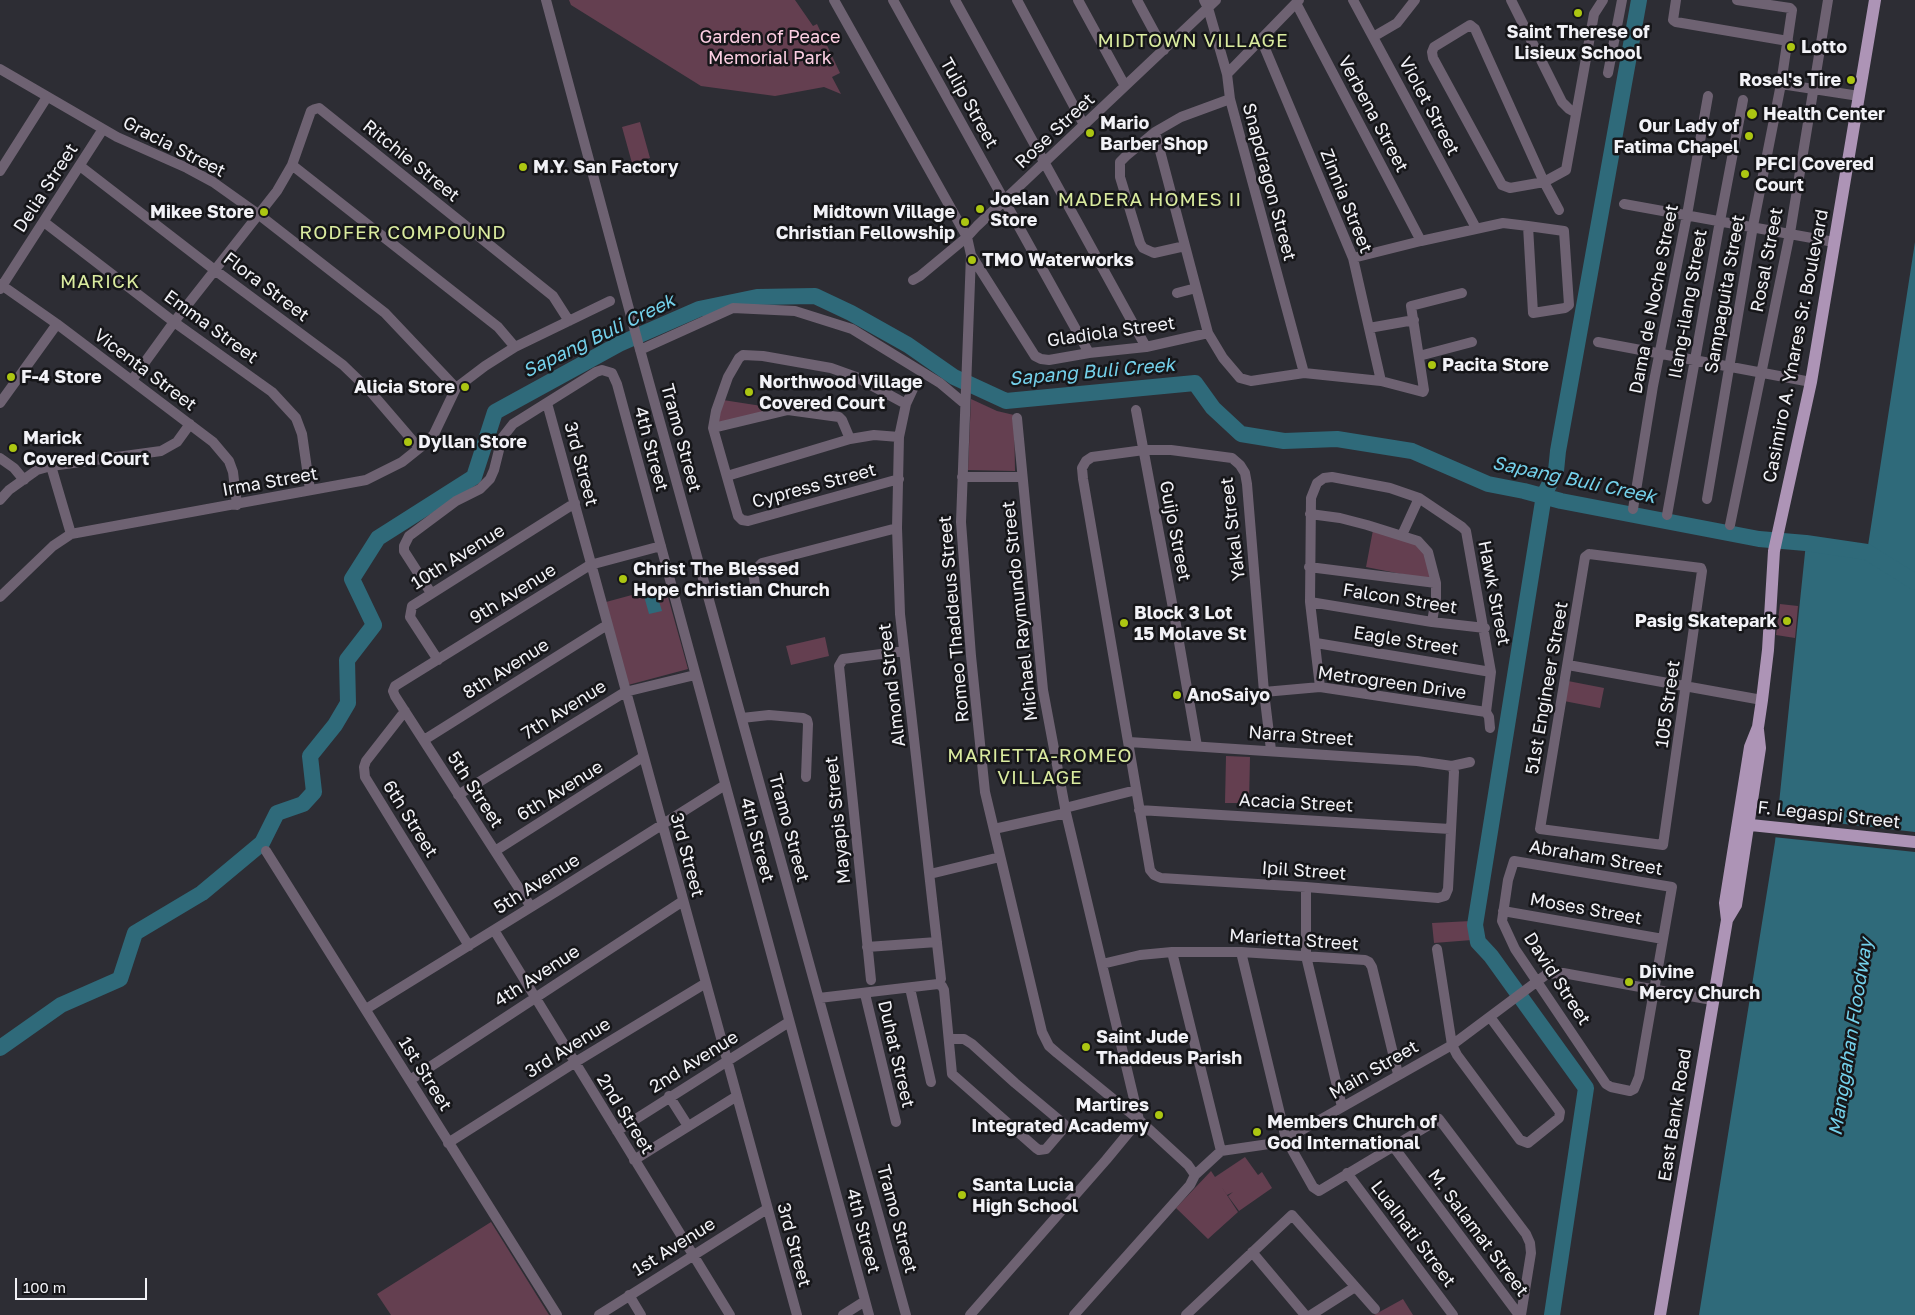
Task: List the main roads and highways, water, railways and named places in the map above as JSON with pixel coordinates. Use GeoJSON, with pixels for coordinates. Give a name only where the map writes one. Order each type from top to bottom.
{"type":"FeatureCollection","features":[{"type":"Feature","properties":{"kind":"main road","name":"Casimiro A. Ynares Sr. Boulevard"},"geometry":{"type":"LineString","coordinates":[[1774,550],[1811,382],[1875,0]]}},
{"type":"Feature","properties":{"kind":"main road","name":"East Bank Road"},"geometry":{"type":"LineString","coordinates":[[1660,1315],[1727,920],[1725,903],[1744,824],[1750,748],[1758,727],[1768,650],[1774,550]]}},
{"type":"Feature","properties":{"kind":"main road","name":"F. Legaspi Street"},"geometry":{"type":"LineString","coordinates":[[1744,824],[1915,842]]}},
{"type":"Feature","properties":{"kind":"water","name":"Manggahan Floodway"},"geometry":{"type":"Polygon","coordinates":[[[1915,242],[1915,1315],[1699,1315],[1775,842],[1806,543],[1867,552],[1915,242]]]}},
{"type":"Feature","properties":{"kind":"water"},"geometry":{"type":"Polygon","coordinates":[[[656,592],[662,611],[649,614],[644,596],[656,592]]]}},
{"type":"Feature","properties":{"kind":"waterway"},"geometry":{"type":"LineString","coordinates":[[1552,1315],[1586,1088],[1491,956],[1478,942],[1475,925],[1544,495],[1556,471],[1558,451],[1639,0]]}},
{"type":"Feature","properties":{"kind":"waterway","name":"Sapang Buli Creek"},"geometry":{"type":"LineString","coordinates":[[0,1048],[61,1005],[120,979],[135,933],[202,893],[262,843],[277,813],[303,804],[314,792],[310,756],[335,725],[348,703],[347,660],[374,625],[352,579],[378,538],[474,477],[495,412],[619,344],[699,309],[757,297],[815,296],[851,313],[908,345],[954,377],[1006,401],[1195,383],[1213,408],[1241,434],[1284,441],[1337,439],[1412,451],[1488,484],[1561,501],[1759,539],[1806,543],[1867,552],[1915,582]]}},
{"type":"Feature","properties":{"kind":"place","name":"Saint Therese of Lisieux School"},"geometry":{"type":"Point","coordinates":[1578,13]}},
{"type":"Feature","properties":{"kind":"place","name":"Lotto"},"geometry":{"type":"Point","coordinates":[1791,47]}},
{"type":"Feature","properties":{"kind":"place","name":"Rosel's Tire"},"geometry":{"type":"Point","coordinates":[1851,80]}},
{"type":"Feature","properties":{"kind":"place","name":"Health Center"},"geometry":{"type":"Point","coordinates":[1752,114]}},
{"type":"Feature","properties":{"kind":"place","name":"Mario Barber Shop"},"geometry":{"type":"Point","coordinates":[1090,133]}},
{"type":"Feature","properties":{"kind":"place","name":"Our Lady of Fatima Chapel"},"geometry":{"type":"Point","coordinates":[1749,136]}},
{"type":"Feature","properties":{"kind":"place","name":"M.Y. San Factory"},"geometry":{"type":"Point","coordinates":[523,167]}},
{"type":"Feature","properties":{"kind":"place","name":"PFCI Covered Court"},"geometry":{"type":"Point","coordinates":[1745,174]}},
{"type":"Feature","properties":{"kind":"place","name":"Joelan Store"},"geometry":{"type":"Point","coordinates":[980,209]}},
{"type":"Feature","properties":{"kind":"place","name":"Mikee Store"},"geometry":{"type":"Point","coordinates":[264,212]}},
{"type":"Feature","properties":{"kind":"place","name":"Midtown Village Christian Fellowship"},"geometry":{"type":"Point","coordinates":[965,222]}},
{"type":"Feature","properties":{"kind":"place","name":"TMO Waterworks"},"geometry":{"type":"Point","coordinates":[972,260]}},
{"type":"Feature","properties":{"kind":"place","name":"Pacita Store"},"geometry":{"type":"Point","coordinates":[1432,365]}},
{"type":"Feature","properties":{"kind":"place","name":"F-4 Store"},"geometry":{"type":"Point","coordinates":[11,377]}},
{"type":"Feature","properties":{"kind":"place","name":"Alicia Store"},"geometry":{"type":"Point","coordinates":[465,387]}},
{"type":"Feature","properties":{"kind":"place","name":"Northwood Village Covered Court"},"geometry":{"type":"Point","coordinates":[749,392]}},
{"type":"Feature","properties":{"kind":"place","name":"Dyllan Store"},"geometry":{"type":"Point","coordinates":[408,442]}},
{"type":"Feature","properties":{"kind":"place","name":"Marick Covered Court"},"geometry":{"type":"Point","coordinates":[13,448]}},
{"type":"Feature","properties":{"kind":"place","name":"Christ The Blessed Hope Christian Church"},"geometry":{"type":"Point","coordinates":[623,579]}},
{"type":"Feature","properties":{"kind":"place","name":"Pasig Skatepark"},"geometry":{"type":"Point","coordinates":[1787,621]}},
{"type":"Feature","properties":{"kind":"place","name":"Block 3 Lot 15 Molave St"},"geometry":{"type":"Point","coordinates":[1124,623]}},
{"type":"Feature","properties":{"kind":"place","name":"AnoSaiyo"},"geometry":{"type":"Point","coordinates":[1177,695]}},
{"type":"Feature","properties":{"kind":"place","name":"Divine Mercy Church"},"geometry":{"type":"Point","coordinates":[1629,982]}},
{"type":"Feature","properties":{"kind":"place","name":"Saint Jude Thaddeus Parish"},"geometry":{"type":"Point","coordinates":[1086,1047]}},
{"type":"Feature","properties":{"kind":"place","name":"Martires Integrated Academy"},"geometry":{"type":"Point","coordinates":[1159,1115]}},
{"type":"Feature","properties":{"kind":"place","name":"Members Church of God International"},"geometry":{"type":"Point","coordinates":[1257,1132]}},
{"type":"Feature","properties":{"kind":"place","name":"Santa Lucia High School"},"geometry":{"type":"Point","coordinates":[962,1195]}},
{"type":"Feature","properties":{"kind":"district","name":"MIDTOWN VILLAGE"},"geometry":{"type":"Point","coordinates":[1193,41]}},
{"type":"Feature","properties":{"kind":"district","name":"MADERA HOMES II"},"geometry":{"type":"Point","coordinates":[1150,200]}},
{"type":"Feature","properties":{"kind":"district","name":"RODFER COMPOUND"},"geometry":{"type":"Point","coordinates":[403,233]}},
{"type":"Feature","properties":{"kind":"district","name":"MARICK"},"geometry":{"type":"Point","coordinates":[100,282]}},
{"type":"Feature","properties":{"kind":"district","name":"MARIETTA-ROMEO VILLAGE"},"geometry":{"type":"Point","coordinates":[1040,767]}},
{"type":"Feature","properties":{"kind":"park label","name":"Garden of Peace Memorial Park"},"geometry":{"type":"Point","coordinates":[770,47]}}]}
